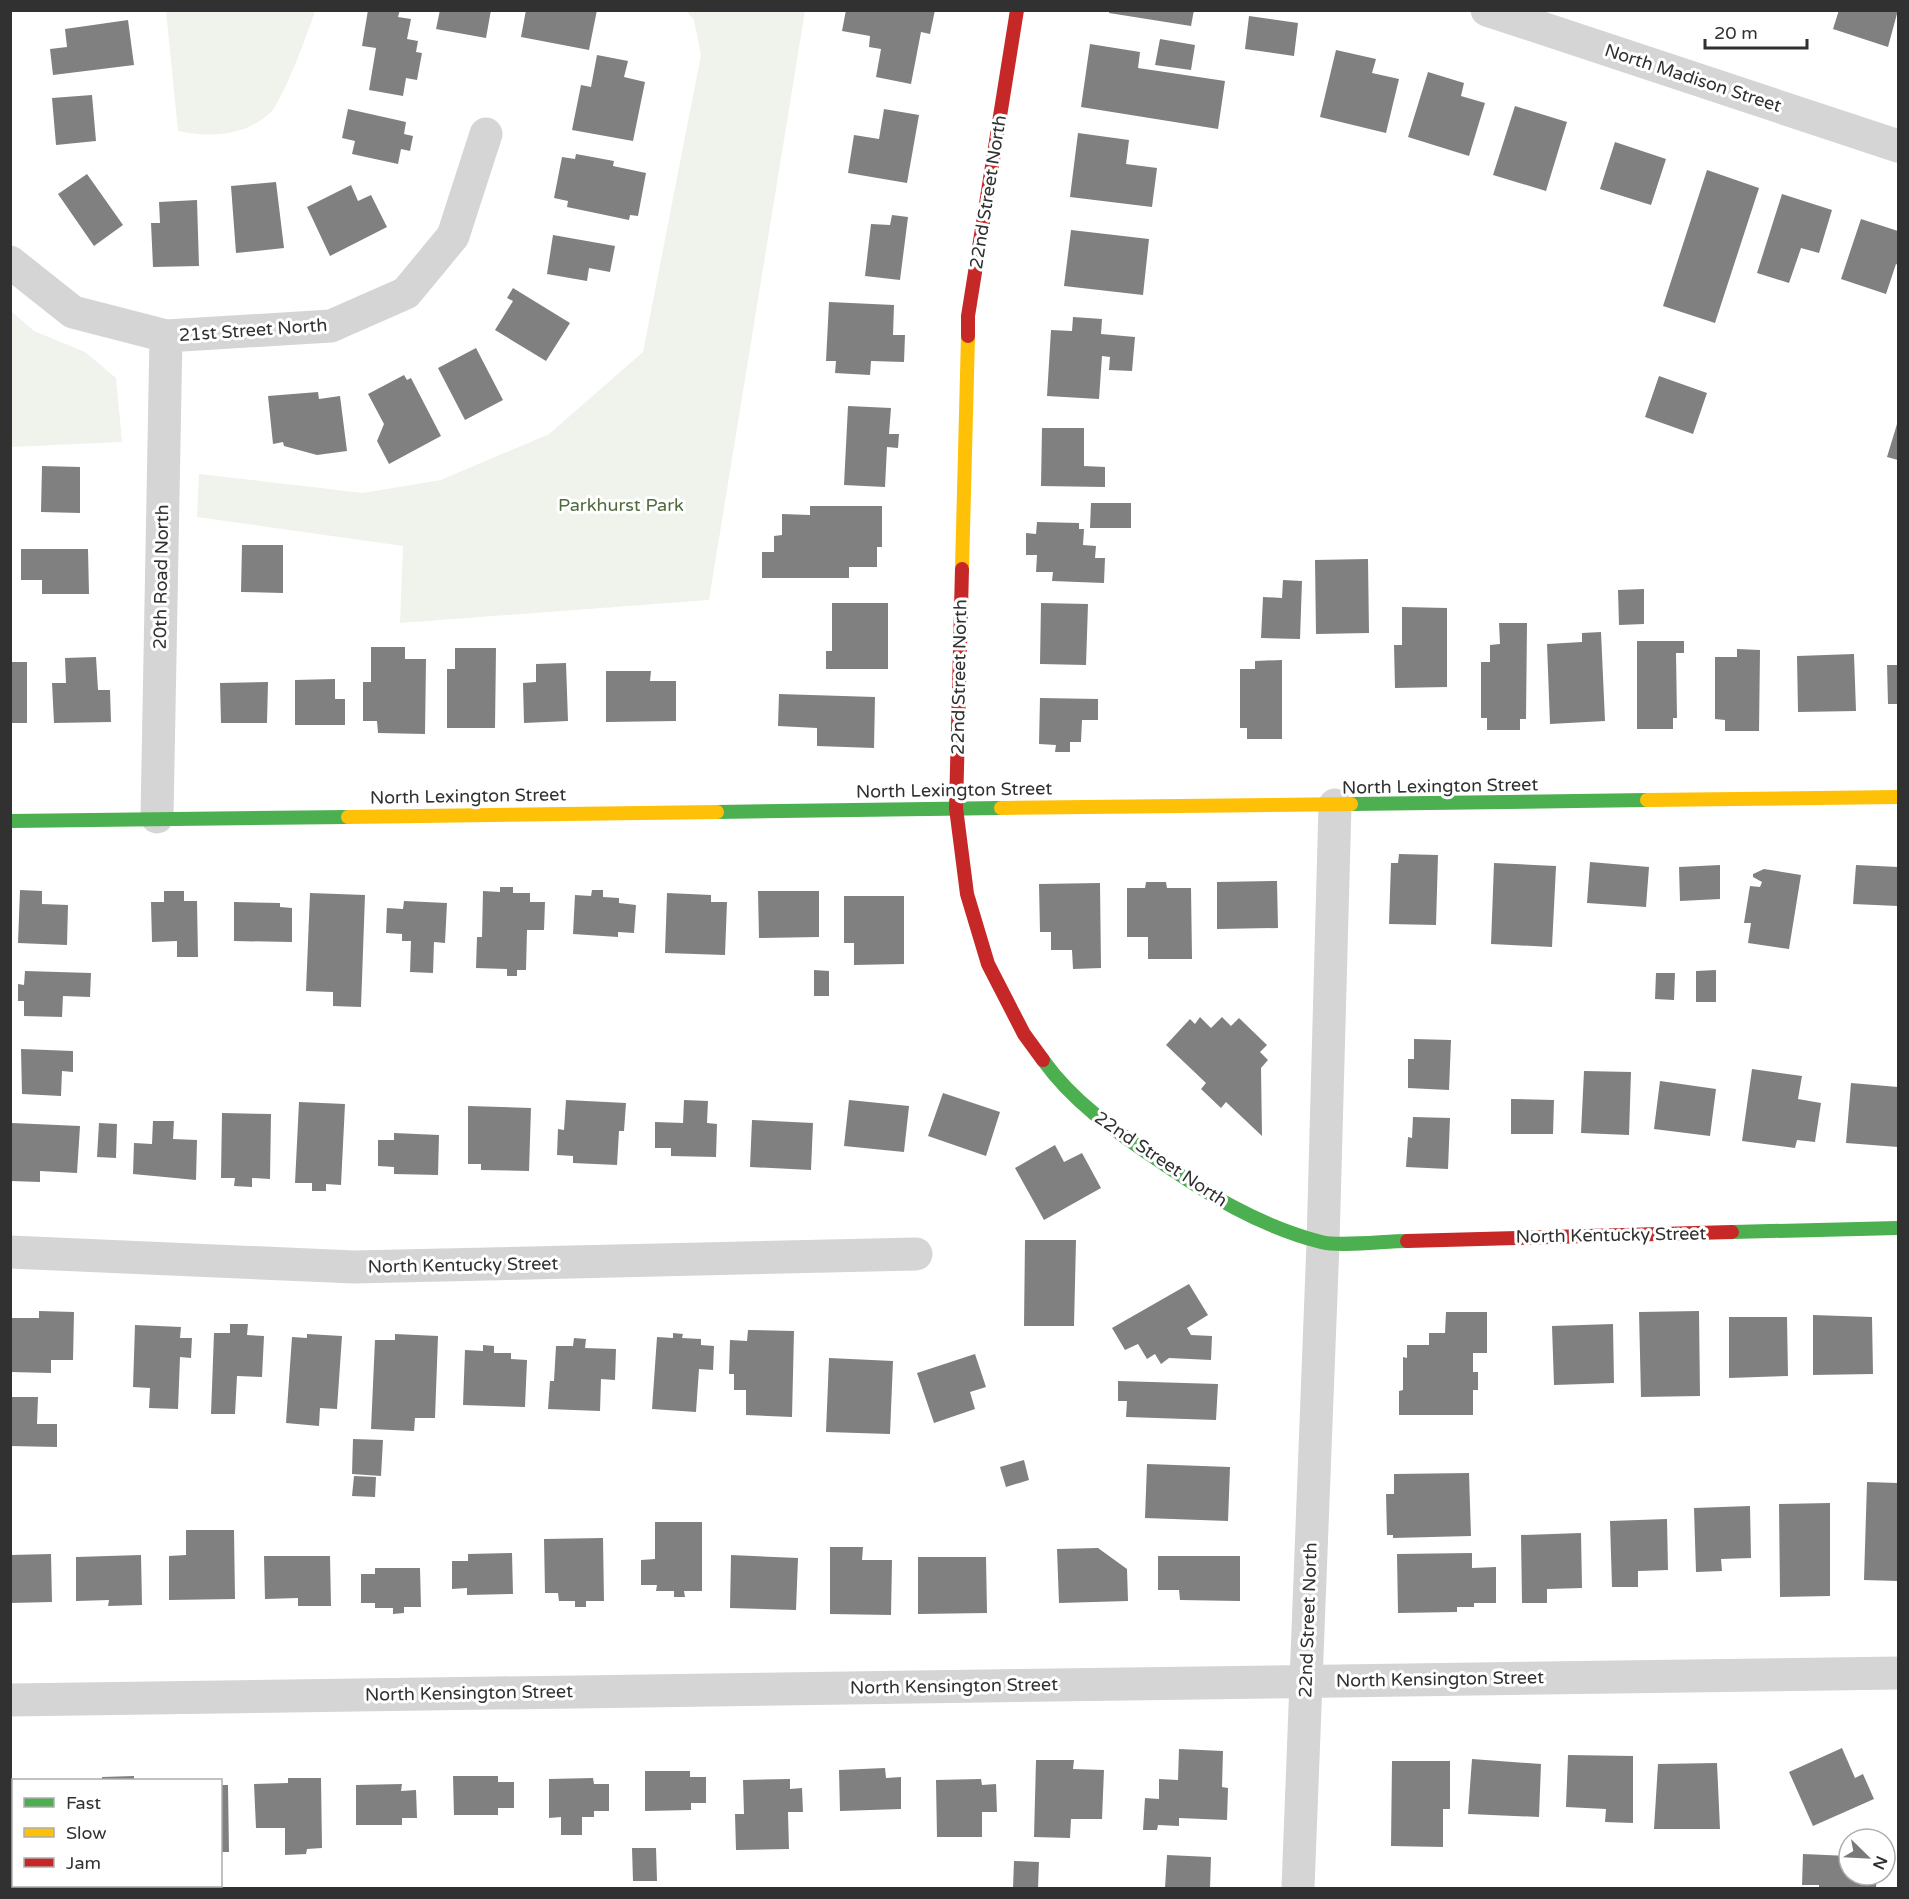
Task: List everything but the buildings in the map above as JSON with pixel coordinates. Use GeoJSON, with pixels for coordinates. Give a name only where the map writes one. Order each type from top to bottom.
{"type":"FeatureCollection","features":[{"type":"Feature","properties":{"kind":"street","name":"22nd Street North"},"geometry":{"type":"LineString","coordinates":[[1017,10],[968,316],[956,808],[967,894],[988,964],[1024,1034],[1059,1082],[1105,1124],[1215,1199],[1268,1224],[1323,1243]]}},
{"type":"Feature","properties":{"kind":"street","name":"North Madison Street"},"geometry":{"type":"LineString","coordinates":[[1487,10],[1899,146]]}},
{"type":"Feature","properties":{"kind":"street","name":"21st Street North"},"geometry":{"type":"LineString","coordinates":[[10,262],[73,312],[166,336],[331,326],[406,293],[453,236],[486,134]]}},
{"type":"Feature","properties":{"kind":"street","name":"20th Road North"},"geometry":{"type":"LineString","coordinates":[[157,817],[166,336]]}},
{"type":"Feature","properties":{"kind":"street","name":"North Lexington Street"},"geometry":{"type":"LineString","coordinates":[[10,821],[157,817],[1899,797]]}},
{"type":"Feature","properties":{"kind":"street","name":"22nd Street North"},"geometry":{"type":"LineString","coordinates":[[1298,1888],[1323,1243],[1335,805]]}},
{"type":"Feature","properties":{"kind":"street","name":"North Kentucky Street"},"geometry":{"type":"LineString","coordinates":[[1323,1243],[1899,1228]]}},
{"type":"Feature","properties":{"kind":"street","name":"North Kentucky Street"},"geometry":{"type":"LineString","coordinates":[[10,1252],[354,1267],[916,1254]]}},
{"type":"Feature","properties":{"kind":"street","name":"North Kensington Street"},"geometry":{"type":"LineString","coordinates":[[10,1700],[1899,1674]]}},
{"type":"Feature","properties":{"kind":"green space"},"geometry":{"type":"Polygon","coordinates":[[[166,10],[315,11],[282,95],[270,113],[260,121],[238,131],[202,134],[178,131],[166,10]]]}},
{"type":"Feature","properties":{"kind":"green space","name":"Parkhurst Park"},"geometry":{"type":"Polygon","coordinates":[[[686,11],[805,11],[709,600],[400,623],[403,546],[197,517],[199,474],[363,493],[441,480],[549,434],[643,352],[701,55],[694,20],[686,11]]]}},
{"type":"Feature","properties":{"kind":"green space"},"geometry":{"type":"Polygon","coordinates":[[[11,311],[34,331],[85,352],[116,378],[122,442],[11,447],[11,311]]]}},
{"type":"Feature","properties":{"kind":"traffic: fast"},"geometry":{"type":"LineString","coordinates":[[1351,804],[1647,800]]}},
{"type":"Feature","properties":{"kind":"traffic: fast"},"geometry":{"type":"LineString","coordinates":[[717,812],[1001,808]]}},
{"type":"Feature","properties":{"kind":"traffic: fast"},"geometry":{"type":"LineString","coordinates":[[10,821],[348,817]]}},
{"type":"Feature","properties":{"kind":"traffic: fast"},"geometry":{"type":"LineString","coordinates":[[1043,1060],[1067,1089],[1109,1126],[1194,1184],[1234,1208],[1276,1227],[1321,1242],[1351,1244],[1407,1241]]}},
{"type":"Feature","properties":{"kind":"traffic: fast"},"geometry":{"type":"LineString","coordinates":[[1732,1232],[1898,1228]]}},
{"type":"Feature","properties":{"kind":"traffic: slow"},"geometry":{"type":"LineString","coordinates":[[962,569],[968,336]]}},
{"type":"Feature","properties":{"kind":"traffic: slow"},"geometry":{"type":"LineString","coordinates":[[1647,800],[1898,797]]}},
{"type":"Feature","properties":{"kind":"traffic: slow"},"geometry":{"type":"LineString","coordinates":[[1001,808],[1351,804]]}},
{"type":"Feature","properties":{"kind":"traffic: slow"},"geometry":{"type":"LineString","coordinates":[[348,817],[717,812]]}},
{"type":"Feature","properties":{"kind":"traffic: jam"},"geometry":{"type":"LineString","coordinates":[[968,336],[968,316],[1017,10]]}},
{"type":"Feature","properties":{"kind":"traffic: jam"},"geometry":{"type":"LineString","coordinates":[[962,569],[956,808],[967,894],[988,964],[1024,1034],[1043,1060]]}},
{"type":"Feature","properties":{"kind":"traffic: jam"},"geometry":{"type":"LineString","coordinates":[[1407,1241],[1732,1232]]}}]}
